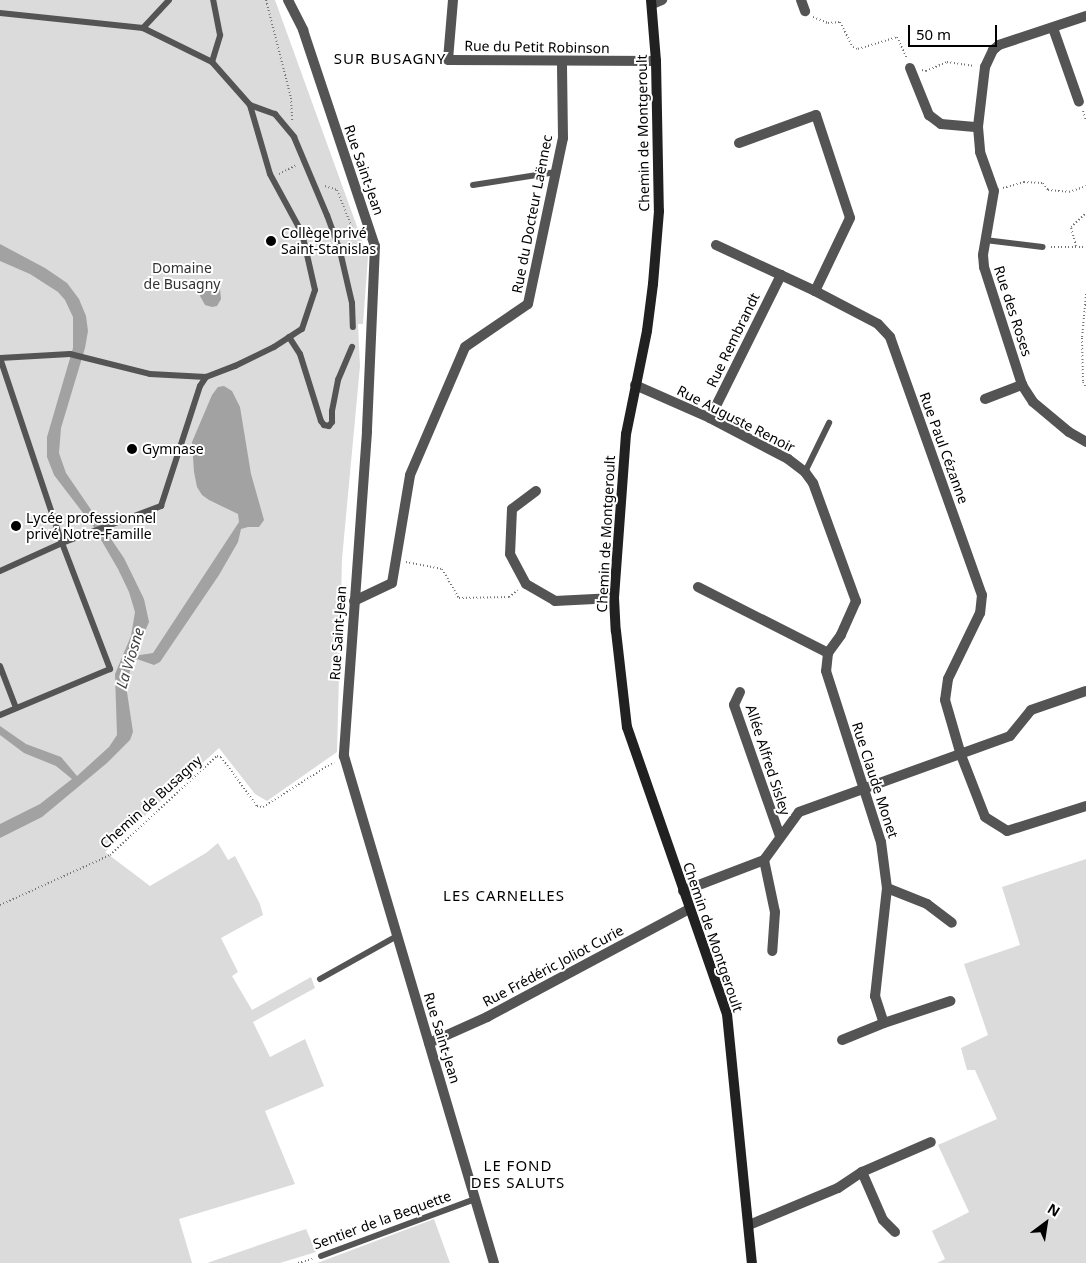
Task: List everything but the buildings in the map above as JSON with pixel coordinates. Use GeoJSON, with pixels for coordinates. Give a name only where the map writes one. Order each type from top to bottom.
{"type":"FeatureCollection","features":[{"type":"Feature","properties":{"kind":"street","name":"Rue Saint-Jean"},"geometry":{"type":"LineString","coordinates":[[288,0],[303,30],[376,246],[366,432],[344,756],[494,1263]]}},
{"type":"Feature","properties":{"kind":"street","name":"Rue du Petit Robinson"},"geometry":{"type":"LineString","coordinates":[[454,0],[448,60],[656,61]]}},
{"type":"Feature","properties":{"kind":"street"},"geometry":{"type":"LineString","coordinates":[[800,0],[805,11]]}},
{"type":"Feature","properties":{"kind":"street","name":"Chemin de Montgeroult"},"geometry":{"type":"LineString","coordinates":[[655,1],[659,211],[647,331],[626,434],[614,598],[618,655],[627,727],[727,1014],[752,1263]]}},
{"type":"Feature","properties":{"kind":"street"},"geometry":{"type":"LineString","coordinates":[[994,191],[980,152],[978,127],[988,56],[999,45],[1086,16]]}},
{"type":"Feature","properties":{"kind":"street"},"geometry":{"type":"LineString","coordinates":[[1053,28],[1079,102]]}},
{"type":"Feature","properties":{"kind":"street","name":"Rue du Docteur Laënnec"},"geometry":{"type":"LineString","coordinates":[[354,601],[392,583],[410,475],[465,347],[528,304],[563,138],[562,62]]}},
{"type":"Feature","properties":{"kind":"street"},"geometry":{"type":"LineString","coordinates":[[910,68],[930,115],[941,124],[978,127]]}},
{"type":"Feature","properties":{"kind":"street"},"geometry":{"type":"LineString","coordinates":[[739,143],[816,115],[850,218],[815,291]]}},
{"type":"Feature","properties":{"kind":"street","name":"Rue des Roses"},"geometry":{"type":"LineString","coordinates":[[994,191],[983,256],[987,280],[1022,385],[1033,402],[1068,432],[1086,442]]}},
{"type":"Feature","properties":{"kind":"street","name":"Rue Paul Cézanne"},"geometry":{"type":"LineString","coordinates":[[716,245],[815,291],[878,324],[890,337],[982,595],[980,613],[948,679],[945,700],[961,755],[985,818],[1007,831],[1086,806]]}},
{"type":"Feature","properties":{"kind":"street","name":"Rue Rembrandt"},"geometry":{"type":"LineString","coordinates":[[710,418],[781,275]]}},
{"type":"Feature","properties":{"kind":"street","name":"Rue Auguste Renoir"},"geometry":{"type":"LineString","coordinates":[[635,385],[710,418],[788,459],[805,472],[813,483],[856,602],[840,635],[828,653]]}},
{"type":"Feature","properties":{"kind":"street"},"geometry":{"type":"LineString","coordinates":[[985,399],[1022,385]]}},
{"type":"Feature","properties":{"kind":"street"},"geometry":{"type":"LineString","coordinates":[[536,491],[512,509],[510,554],[526,584],[555,600],[614,598]]}},
{"type":"Feature","properties":{"kind":"street"},"geometry":{"type":"LineString","coordinates":[[698,587],[828,653]]}},
{"type":"Feature","properties":{"kind":"street","name":"Rue Claude Monet"},"geometry":{"type":"LineString","coordinates":[[828,653],[826,671],[881,842],[887,888],[874,996],[884,1023]]}},
{"type":"Feature","properties":{"kind":"street"},"geometry":{"type":"LineString","coordinates":[[683,891],[764,860],[799,812],[1010,736],[1031,710],[1086,691]]}},
{"type":"Feature","properties":{"kind":"street","name":"Allée Alfred Sisley"},"geometry":{"type":"LineString","coordinates":[[740,692],[734,705],[780,836]]}},
{"type":"Feature","properties":{"kind":"street"},"geometry":{"type":"LineString","coordinates":[[764,860],[775,912],[772,951]]}},
{"type":"Feature","properties":{"kind":"street"},"geometry":{"type":"LineString","coordinates":[[887,888],[927,904],[952,922]]}},
{"type":"Feature","properties":{"kind":"street","name":"Rue Frédéric Joliot Curie"},"geometry":{"type":"LineString","coordinates":[[429,1043],[487,1017],[689,909]]}},
{"type":"Feature","properties":{"kind":"street"},"geometry":{"type":"LineString","coordinates":[[842,1040],[884,1023],[950,1001]]}},
{"type":"Feature","properties":{"kind":"street"},"geometry":{"type":"LineString","coordinates":[[749,1225],[838,1188],[862,1172],[931,1142]]}},
{"type":"Feature","properties":{"kind":"street"},"geometry":{"type":"LineString","coordinates":[[862,1172],[883,1220],[895,1232]]}},
{"type":"Feature","properties":{"kind":"lane"},"geometry":{"type":"LineString","coordinates":[[143,28],[169,0]]}},
{"type":"Feature","properties":{"kind":"lane"},"geometry":{"type":"LineString","coordinates":[[212,62],[220,35],[213,0]]}},
{"type":"Feature","properties":{"kind":"lane"},"geometry":{"type":"LineString","coordinates":[[0,13],[143,28],[212,62],[250,104],[272,177],[302,233],[315,290],[302,329],[236,366],[206,377],[150,374],[70,354],[0,358],[62,543],[110,669],[0,715]]}},
{"type":"Feature","properties":{"kind":"lane"},"geometry":{"type":"LineString","coordinates":[[250,104],[275,114],[294,137],[340,251],[352,303],[353,328]]}},
{"type":"Feature","properties":{"kind":"lane"},"geometry":{"type":"LineString","coordinates":[[473,185],[556,172]]}},
{"type":"Feature","properties":{"kind":"lane"},"geometry":{"type":"LineString","coordinates":[[985,240],[1043,247]]}},
{"type":"Feature","properties":{"kind":"lane"},"geometry":{"type":"LineString","coordinates":[[289,337],[300,354],[321,421],[329,426],[332,422],[333,402],[338,380],[352,346]]}},
{"type":"Feature","properties":{"kind":"lane"},"geometry":{"type":"LineString","coordinates":[[0,571],[62,543],[161,506],[200,386],[206,377]]}},
{"type":"Feature","properties":{"kind":"lane"},"geometry":{"type":"LineString","coordinates":[[805,472],[829,423]]}},
{"type":"Feature","properties":{"kind":"lane"},"geometry":{"type":"LineString","coordinates":[[0,666],[16,708]]}},
{"type":"Feature","properties":{"kind":"lane"},"geometry":{"type":"LineString","coordinates":[[320,979],[397,936]]}},
{"type":"Feature","properties":{"kind":"lane","name":"Sentier de la Bequette"},"geometry":{"type":"LineString","coordinates":[[321,1256],[475,1199]]}},
{"type":"Feature","properties":{"kind":"path"},"geometry":{"type":"LineString","coordinates":[[266,0],[291,98],[294,137]]}},
{"type":"Feature","properties":{"kind":"path"},"geometry":{"type":"LineString","coordinates":[[805,11],[812,17],[828,23],[840,22],[853,47],[858,49],[897,36],[910,68],[926,71],[947,62],[985,67]]}},
{"type":"Feature","properties":{"kind":"path"},"geometry":{"type":"LineString","coordinates":[[272,177],[304,162]]}},
{"type":"Feature","properties":{"kind":"path"},"geometry":{"type":"LineString","coordinates":[[994,191],[1024,182],[1043,183],[1048,190],[1069,192],[1086,186]]}},
{"type":"Feature","properties":{"kind":"path"},"geometry":{"type":"LineString","coordinates":[[313,183],[337,190],[362,249],[364,263]]}},
{"type":"Feature","properties":{"kind":"path"},"geometry":{"type":"LineString","coordinates":[[1076,246],[1071,227],[1086,213]]}},
{"type":"Feature","properties":{"kind":"path"},"geometry":{"type":"LineString","coordinates":[[1043,247],[1086,247]]}},
{"type":"Feature","properties":{"kind":"path"},"geometry":{"type":"LineString","coordinates":[[1086,294],[1082,338],[1083,382],[1086,388]]}},
{"type":"Feature","properties":{"kind":"path"},"geometry":{"type":"LineString","coordinates":[[396,560],[442,569],[459,598],[509,597],[526,584]]}},
{"type":"Feature","properties":{"kind":"path","name":"Chemin de Busagny"},"geometry":{"type":"LineString","coordinates":[[0,905],[110,855],[217,756],[221,757],[257,806],[263,807],[344,756]]}},
{"type":"Feature","properties":{"kind":"path","name":"Sentier de la Bequette"},"geometry":{"type":"LineString","coordinates":[[298,1263],[321,1256]]}},
{"type":"Feature","properties":{"kind":"green space","name":"Domaine de Busagny"},"geometry":{"type":"Polygon","coordinates":[[[0,0],[275,0],[368,257],[363,324],[358,324],[360,366],[342,559],[337,752],[267,801],[255,794],[219,748],[105,852],[150,886],[206,853],[218,843],[228,860],[235,856],[260,904],[263,915],[221,938],[238,972],[232,976],[252,1010],[311,977],[315,988],[253,1022],[270,1057],[305,1039],[324,1086],[265,1111],[295,1184],[179,1219],[192,1263],[0,1263],[0,0]]]}},
{"type":"Feature","properties":{"kind":"green space"},"geometry":{"type":"Polygon","coordinates":[[[1086,859],[1086,1263],[937,1263],[945,1259],[932,1231],[969,1212],[938,1145],[997,1119],[975,1070],[967,1070],[961,1048],[988,1035],[964,964],[1020,945],[1002,887],[1086,859]]]}},
{"type":"Feature","properties":{"kind":"green space"},"geometry":{"type":"Polygon","coordinates":[[[434,1219],[450,1263],[316,1263],[320,1262],[434,1219]]]}},
{"type":"Feature","properties":{"kind":"green space"},"geometry":{"type":"Polygon","coordinates":[[[306,1229],[316,1252],[280,1263],[207,1263],[306,1229]]]}},
{"type":"Feature","properties":{"kind":"water","name":"La Viosne"},"geometry":{"type":"Polygon","coordinates":[[[0,244],[45,268],[67,283],[79,299],[86,316],[88,331],[85,348],[61,428],[59,453],[66,473],[124,558],[144,599],[149,622],[134,656],[153,653],[239,522],[238,514],[202,495],[197,487],[194,472],[192,442],[212,395],[218,387],[224,386],[232,391],[240,407],[251,474],[264,520],[259,527],[241,529],[238,542],[219,575],[160,662],[154,665],[137,659],[131,663],[127,692],[133,732],[130,740],[107,763],[42,817],[0,838],[0,824],[40,804],[72,779],[56,766],[24,753],[0,735],[0,726],[26,744],[61,757],[77,776],[109,747],[117,735],[115,674],[131,636],[135,612],[129,592],[118,569],[93,526],[54,475],[47,457],[47,437],[73,348],[73,317],[65,300],[58,292],[30,274],[0,261],[0,244]]]}},
{"type":"Feature","properties":{"kind":"water"},"geometry":{"type":"Polygon","coordinates":[[[207,280],[215,281],[220,289],[221,299],[217,306],[205,305],[200,296],[200,286],[207,280]]]}},
{"type":"Feature","properties":{"kind":"place","name":"Collège privé Saint-Stanislas"},"geometry":{"type":"Point","coordinates":[271,241]}},
{"type":"Feature","properties":{"kind":"place","name":"Gymnase"},"geometry":{"type":"Point","coordinates":[132,449]}},
{"type":"Feature","properties":{"kind":"place","name":"Lycée professionnel privé Notre-Famille"},"geometry":{"type":"Point","coordinates":[16,526]}},
{"type":"Feature","properties":{"kind":"district","name":"SUR BUSAGNY"},"geometry":{"type":"Point","coordinates":[390,59]}},
{"type":"Feature","properties":{"kind":"district","name":"LES CARNELLES"},"geometry":{"type":"Point","coordinates":[504,896]}},
{"type":"Feature","properties":{"kind":"district","name":"LE FOND DES SALUTS"},"geometry":{"type":"Point","coordinates":[518,1174]}}]}
